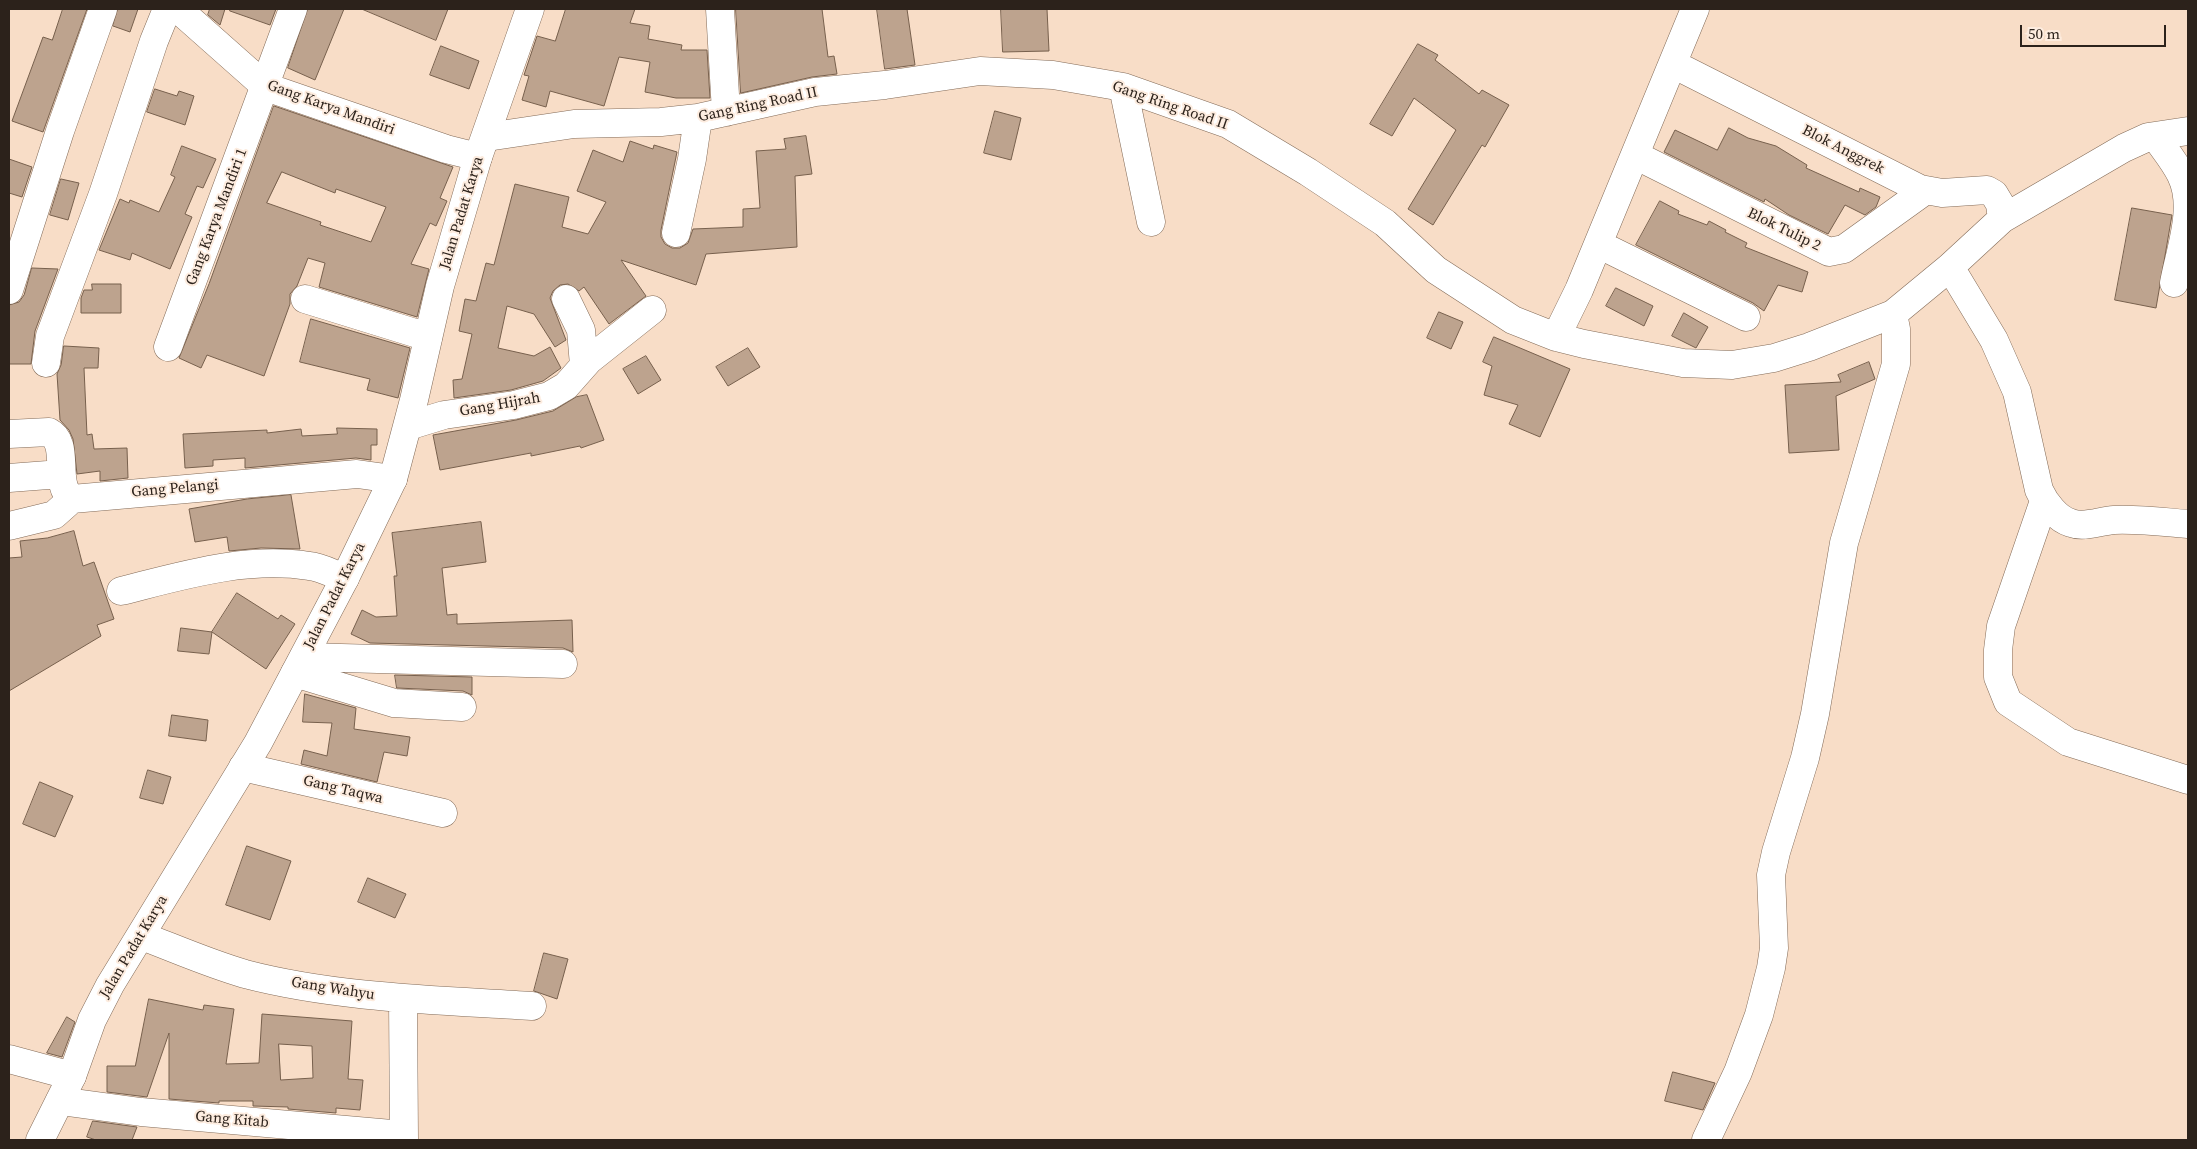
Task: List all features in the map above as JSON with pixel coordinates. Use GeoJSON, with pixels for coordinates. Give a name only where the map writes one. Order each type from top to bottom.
{"type":"FeatureCollection","features":[{"type":"Feature","properties":{"kind":"street"},"geometry":{"type":"LineString","coordinates":[[9,290],[60,131],[103,9]]}},
{"type":"Feature","properties":{"kind":"street"},"geometry":{"type":"LineString","coordinates":[[46,363],[50,336],[100,203],[154,41],[167,9]]}},
{"type":"Feature","properties":{"kind":"street","name":"Gang Karya Mandiri"},"geometry":{"type":"LineString","coordinates":[[178,9],[266,87],[446,149],[482,147]]}},
{"type":"Feature","properties":{"kind":"street","name":"Gang Karya Mandiri 1"},"geometry":{"type":"LineString","coordinates":[[168,347],[266,87],[293,9]]}},
{"type":"Feature","properties":{"kind":"street","name":"Jalan Padat Karya"},"geometry":{"type":"LineString","coordinates":[[40,1140],[72,1076],[92,1020],[110,985],[142,936],[243,767],[300,665],[393,479],[408,426],[440,286],[482,147],[530,9]]}},
{"type":"Feature","properties":{"kind":"street"},"geometry":{"type":"LineString","coordinates":[[720,9],[726,112]]}},
{"type":"Feature","properties":{"kind":"street"},"geometry":{"type":"LineString","coordinates":[[1556,337],[1598,244],[1695,9]]}},
{"type":"Feature","properties":{"kind":"street","name":"Blok Anggrek"},"geometry":{"type":"LineString","coordinates":[[1673,64],[1926,190],[1942,193],[1987,190],[1994,194],[2000,204],[2002,220]]}},
{"type":"Feature","properties":{"kind":"street","name":"Gang Ring Road II"},"geometry":{"type":"LineString","coordinates":[[482,147],[574,124],[651,122],[698,118],[815,92],[885,85],[980,71],[1053,75],[1124,87],[1228,124],[1308,172],[1385,223],[1436,270],[1513,320],[1556,337],[1632,354],[1683,363],[1732,365],[1774,358],[1809,347],[1893,314],[1950,267],[2002,220],[2124,148],[2155,136],[2188,131]]}},
{"type":"Feature","properties":{"kind":"street"},"geometry":{"type":"LineString","coordinates":[[1124,87],[1150,222]]}},
{"type":"Feature","properties":{"kind":"street"},"geometry":{"type":"LineString","coordinates":[[676,233],[692,159],[698,118]]}},
{"type":"Feature","properties":{"kind":"street"},"geometry":{"type":"LineString","coordinates":[[2155,136],[2181,175],[2187,189],[2188,213],[2174,283]]}},
{"type":"Feature","properties":{"kind":"street","name":"Blok Tulip 2"},"geometry":{"type":"LineString","coordinates":[[1635,155],[1830,252],[1844,249],[1926,190]]}},
{"type":"Feature","properties":{"kind":"street"},"geometry":{"type":"LineString","coordinates":[[1598,244],[1746,317]]}},
{"type":"Feature","properties":{"kind":"street"},"geometry":{"type":"LineString","coordinates":[[1950,267],[1994,340],[2017,392],[2039,490],[2044,501],[2061,518],[2075,524],[2113,520],[2188,524]]}},
{"type":"Feature","properties":{"kind":"street"},"geometry":{"type":"LineString","coordinates":[[305,299],[428,337]]}},
{"type":"Feature","properties":{"kind":"street"},"geometry":{"type":"LineString","coordinates":[[566,300],[582,330],[584,365]]}},
{"type":"Feature","properties":{"kind":"street","name":"Gang Hijrah"},"geometry":{"type":"LineString","coordinates":[[408,426],[444,415],[514,405],[549,396],[566,386],[584,365],[652,310]]}},
{"type":"Feature","properties":{"kind":"street"},"geometry":{"type":"LineString","coordinates":[[1706,1140],[1738,1072],[1756,1023],[1771,968],[1774,948],[1771,875],[1776,852],[1805,758],[1815,714],[1822,660],[1844,543],[1896,364],[1896,329],[1893,314]]}},
{"type":"Feature","properties":{"kind":"street"},"geometry":{"type":"LineString","coordinates":[[9,434],[49,432],[54,434],[62,461],[61,474],[64,489],[72,499],[54,515],[9,526]]}},
{"type":"Feature","properties":{"kind":"street"},"geometry":{"type":"LineString","coordinates":[[9,478],[61,474]]}},
{"type":"Feature","properties":{"kind":"street","name":"Gang Pelangi"},"geometry":{"type":"LineString","coordinates":[[72,499],[357,474],[393,479]]}},
{"type":"Feature","properties":{"kind":"street"},"geometry":{"type":"LineString","coordinates":[[2044,501],[2001,626],[1998,650],[1998,677],[2008,702],[2068,742],[2188,780]]}},
{"type":"Feature","properties":{"kind":"street"},"geometry":{"type":"LineString","coordinates":[[121,591],[204,570],[239,566],[289,564],[310,566],[345,578]]}},
{"type":"Feature","properties":{"kind":"street"},"geometry":{"type":"LineString","coordinates":[[300,665],[563,664]]}},
{"type":"Feature","properties":{"kind":"street"},"geometry":{"type":"LineString","coordinates":[[300,665],[394,703],[462,707]]}},
{"type":"Feature","properties":{"kind":"street","name":"Gang Taqwa"},"geometry":{"type":"LineString","coordinates":[[243,767],[443,813]]}},
{"type":"Feature","properties":{"kind":"street","name":"Gang Wahyu"},"geometry":{"type":"LineString","coordinates":[[142,936],[246,974],[346,991],[403,998],[532,1006]]}},
{"type":"Feature","properties":{"kind":"street"},"geometry":{"type":"LineString","coordinates":[[403,998],[404,1138]]}},
{"type":"Feature","properties":{"kind":"street"},"geometry":{"type":"LineString","coordinates":[[9,1058],[72,1076]]}},
{"type":"Feature","properties":{"kind":"street","name":"Gang Kitab"},"geometry":{"type":"LineString","coordinates":[[60,1101],[246,1131],[404,1138]]}},
{"type":"Feature","properties":{"kind":"building"},"geometry":{"type":"Polygon","coordinates":[[[63,9],[87,9],[43,132],[12,121],[43,37],[52,40],[63,9]]]}},
{"type":"Feature","properties":{"kind":"building"},"geometry":{"type":"Polygon","coordinates":[[[118,9],[138,9],[130,32],[113,26],[118,9]]]}},
{"type":"Feature","properties":{"kind":"building"},"geometry":{"type":"Polygon","coordinates":[[[210,9],[225,9],[220,25],[208,15],[210,9]]]}},
{"type":"Feature","properties":{"kind":"building"},"geometry":{"type":"Polygon","coordinates":[[[230,9],[276,9],[270,25],[230,11],[230,9]]]}},
{"type":"Feature","properties":{"kind":"building"},"geometry":{"type":"Polygon","coordinates":[[[308,9],[344,9],[315,80],[288,68],[308,9]]]}},
{"type":"Feature","properties":{"kind":"building"},"geometry":{"type":"Polygon","coordinates":[[[362,9],[448,9],[436,40],[362,9]]]}},
{"type":"Feature","properties":{"kind":"building"},"geometry":{"type":"Polygon","coordinates":[[[566,9],[635,9],[630,23],[650,26],[648,39],[682,45],[681,50],[707,50],[710,98],[676,98],[645,92],[650,62],[619,57],[604,106],[550,91],[546,107],[522,100],[529,76],[524,75],[537,36],[555,41],[566,9]]]}},
{"type":"Feature","properties":{"kind":"building"},"geometry":{"type":"Polygon","coordinates":[[[736,9],[822,9],[828,57],[834,56],[837,74],[812,77],[741,93],[736,9]]]}},
{"type":"Feature","properties":{"kind":"building"},"geometry":{"type":"Polygon","coordinates":[[[877,9],[907,9],[915,65],[885,69],[877,9]]]}},
{"type":"Feature","properties":{"kind":"building"},"geometry":{"type":"Polygon","coordinates":[[[1001,9],[1047,9],[1049,51],[1003,52],[1001,9]]]}},
{"type":"Feature","properties":{"kind":"building"},"geometry":{"type":"Polygon","coordinates":[[[1418,44],[1438,55],[1435,60],[1479,94],[1482,90],[1509,105],[1485,147],[1482,145],[1433,225],[1408,209],[1456,130],[1414,98],[1392,136],[1370,124],[1418,44]]]}},
{"type":"Feature","properties":{"kind":"building"},"geometry":{"type":"Polygon","coordinates":[[[441,46],[479,61],[469,89],[430,75],[441,46]]]}},
{"type":"Feature","properties":{"kind":"building"},"geometry":{"type":"Polygon","coordinates":[[[155,89],[177,96],[179,91],[194,96],[185,125],[147,112],[155,89]]]}},
{"type":"Feature","properties":{"kind":"building"},"geometry":{"type":"Polygon","coordinates":[[[274,106],[453,167],[440,198],[447,201],[436,226],[430,223],[411,264],[429,269],[417,317],[319,287],[325,263],[308,258],[297,286],[290,294],[290,304],[264,376],[207,355],[201,368],[179,358],[209,284],[274,106]],[[282,172],[267,203],[321,222],[320,225],[371,242],[386,207],[336,189],[335,193],[282,172]]]}},
{"type":"Feature","properties":{"kind":"building"},"geometry":{"type":"Polygon","coordinates":[[[995,111],[1021,118],[1011,160],[984,153],[995,111]]]}},
{"type":"Feature","properties":{"kind":"building"},"geometry":{"type":"Polygon","coordinates":[[[1729,128],[1748,138],[1776,146],[1807,165],[1806,168],[1859,192],[1860,188],[1880,197],[1876,207],[1865,215],[1845,205],[1828,234],[1789,215],[1765,199],[1764,202],[1664,152],[1675,130],[1717,150],[1729,128]]]}},
{"type":"Feature","properties":{"kind":"building"},"geometry":{"type":"Polygon","coordinates":[[[806,136],[812,174],[795,176],[797,247],[706,254],[696,285],[621,260],[646,296],[609,324],[584,287],[579,291],[568,284],[560,285],[553,291],[550,298],[566,340],[555,347],[534,314],[507,306],[498,348],[534,356],[550,347],[561,368],[543,381],[511,390],[454,398],[453,380],[462,379],[472,334],[459,331],[465,299],[476,301],[486,263],[494,265],[515,184],[569,197],[562,227],[588,234],[606,202],[577,191],[593,150],[623,162],[630,141],[653,149],[654,145],[677,152],[661,237],[665,244],[672,248],[680,248],[688,243],[693,229],[743,227],[743,209],[760,208],[756,151],[786,149],[784,139],[806,136]]]}},
{"type":"Feature","properties":{"kind":"building"},"geometry":{"type":"Polygon","coordinates":[[[182,146],[216,159],[203,188],[197,186],[185,214],[192,217],[170,269],[132,253],[130,260],[99,250],[120,199],[129,203],[130,200],[159,212],[175,177],[171,175],[182,146]]]}},
{"type":"Feature","properties":{"kind":"building"},"geometry":{"type":"Polygon","coordinates":[[[9,159],[32,167],[22,197],[9,193],[9,159]]]}},
{"type":"Feature","properties":{"kind":"building"},"geometry":{"type":"Polygon","coordinates":[[[61,179],[79,183],[68,220],[50,215],[61,179]]]}},
{"type":"Feature","properties":{"kind":"building"},"geometry":{"type":"Polygon","coordinates":[[[1660,201],[1679,211],[1678,214],[1707,225],[1709,221],[1726,230],[1725,232],[1747,243],[1745,247],[1808,272],[1802,292],[1778,285],[1764,311],[1753,303],[1636,245],[1660,201]]]}},
{"type":"Feature","properties":{"kind":"building"},"geometry":{"type":"Polygon","coordinates":[[[2132,208],[2172,215],[2156,308],[2115,300],[2132,208]]]}},
{"type":"Feature","properties":{"kind":"building"},"geometry":{"type":"Polygon","coordinates":[[[32,268],[58,269],[35,331],[31,364],[9,364],[9,305],[19,302],[24,295],[32,268]]]}},
{"type":"Feature","properties":{"kind":"building"},"geometry":{"type":"Polygon","coordinates":[[[92,284],[121,284],[121,313],[81,313],[81,298],[84,290],[92,290],[92,284]]]}},
{"type":"Feature","properties":{"kind":"building"},"geometry":{"type":"Polygon","coordinates":[[[1616,288],[1653,306],[1644,326],[1606,306],[1616,288]]]}},
{"type":"Feature","properties":{"kind":"building"},"geometry":{"type":"Polygon","coordinates":[[[1439,312],[1463,322],[1451,349],[1427,338],[1439,312]]]}},
{"type":"Feature","properties":{"kind":"building"},"geometry":{"type":"Polygon","coordinates":[[[1684,313],[1708,327],[1696,348],[1672,336],[1684,313]]]}},
{"type":"Feature","properties":{"kind":"building"},"geometry":{"type":"Polygon","coordinates":[[[311,319],[410,348],[398,398],[367,390],[370,379],[300,362],[311,319]]]}},
{"type":"Feature","properties":{"kind":"building"},"geometry":{"type":"Polygon","coordinates":[[[1494,337],[1570,369],[1540,437],[1509,424],[1518,405],[1484,395],[1492,366],[1483,362],[1494,337]]]}},
{"type":"Feature","properties":{"kind":"building"},"geometry":{"type":"Polygon","coordinates":[[[64,346],[99,348],[98,368],[84,368],[87,435],[92,434],[94,449],[127,448],[128,478],[100,481],[100,471],[77,474],[73,439],[69,430],[60,420],[57,374],[61,365],[64,346]]]}},
{"type":"Feature","properties":{"kind":"building"},"geometry":{"type":"Polygon","coordinates":[[[748,348],[760,367],[728,386],[716,367],[748,348]]]}},
{"type":"Feature","properties":{"kind":"building"},"geometry":{"type":"Polygon","coordinates":[[[646,356],[661,380],[638,394],[623,369],[646,356]]]}},
{"type":"Feature","properties":{"kind":"building"},"geometry":{"type":"Polygon","coordinates":[[[1869,362],[1875,379],[1836,396],[1839,450],[1789,453],[1785,385],[1841,382],[1838,375],[1869,362]]]}},
{"type":"Feature","properties":{"kind":"building"},"geometry":{"type":"Polygon","coordinates":[[[587,395],[604,440],[581,448],[580,446],[531,456],[531,453],[440,470],[433,435],[516,420],[553,411],[576,397],[587,395]]]}},
{"type":"Feature","properties":{"kind":"building"},"geometry":{"type":"Polygon","coordinates":[[[337,428],[377,429],[377,445],[371,445],[371,460],[356,458],[245,468],[245,458],[213,460],[213,466],[185,468],[183,434],[267,430],[267,433],[301,429],[302,436],[337,434],[337,428]]]}},
{"type":"Feature","properties":{"kind":"building"},"geometry":{"type":"Polygon","coordinates":[[[291,495],[300,549],[261,548],[229,551],[227,537],[195,542],[189,509],[247,499],[291,495]]]}},
{"type":"Feature","properties":{"kind":"building"},"geometry":{"type":"Polygon","coordinates":[[[481,522],[486,562],[442,568],[447,615],[457,614],[457,624],[572,620],[573,652],[563,648],[370,643],[351,634],[362,610],[376,617],[397,616],[394,576],[397,576],[392,533],[481,522]]]}},
{"type":"Feature","properties":{"kind":"building"},"geometry":{"type":"Polygon","coordinates":[[[74,531],[83,566],[94,562],[114,619],[97,625],[101,636],[9,691],[9,558],[22,557],[20,541],[47,538],[74,531]]]}},
{"type":"Feature","properties":{"kind":"building"},"geometry":{"type":"Polygon","coordinates":[[[237,593],[278,619],[281,615],[295,624],[266,669],[212,632],[237,593]]]}},
{"type":"Feature","properties":{"kind":"building"},"geometry":{"type":"Polygon","coordinates":[[[181,628],[212,632],[209,654],[178,651],[181,628]]]}},
{"type":"Feature","properties":{"kind":"building"},"geometry":{"type":"Polygon","coordinates":[[[395,675],[472,677],[472,695],[463,691],[397,688],[395,675]]]}},
{"type":"Feature","properties":{"kind":"building"},"geometry":{"type":"Polygon","coordinates":[[[305,694],[356,708],[354,729],[410,737],[407,756],[384,752],[377,782],[301,764],[304,750],[327,756],[332,723],[303,722],[305,694]]]}},
{"type":"Feature","properties":{"kind":"building"},"geometry":{"type":"Polygon","coordinates":[[[172,715],[208,720],[206,741],[169,736],[172,715]]]}},
{"type":"Feature","properties":{"kind":"building"},"geometry":{"type":"Polygon","coordinates":[[[148,770],[171,777],[163,804],[140,798],[148,770]]]}},
{"type":"Feature","properties":{"kind":"building"},"geometry":{"type":"Polygon","coordinates":[[[40,782],[73,796],[55,837],[23,824],[40,782]]]}},
{"type":"Feature","properties":{"kind":"building"},"geometry":{"type":"Polygon","coordinates":[[[247,846],[291,861],[270,920],[226,905],[247,846]]]}},
{"type":"Feature","properties":{"kind":"building"},"geometry":{"type":"Polygon","coordinates":[[[368,878],[406,894],[395,918],[358,902],[368,878]]]}},
{"type":"Feature","properties":{"kind":"building"},"geometry":{"type":"Polygon","coordinates":[[[544,953],[568,959],[557,999],[534,991],[544,953]]]}},
{"type":"Feature","properties":{"kind":"building"},"geometry":{"type":"Polygon","coordinates":[[[149,999],[203,1010],[204,1005],[234,1009],[226,1064],[259,1063],[262,1014],[352,1021],[348,1079],[363,1080],[360,1110],[336,1108],[336,1113],[288,1109],[288,1107],[253,1106],[253,1101],[219,1101],[219,1103],[169,1099],[169,1033],[147,1097],[107,1092],[107,1066],[135,1066],[149,999]],[[279,1044],[281,1080],[313,1078],[312,1046],[279,1044]]]}},
{"type":"Feature","properties":{"kind":"building"},"geometry":{"type":"Polygon","coordinates":[[[67,1017],[75,1022],[62,1057],[47,1053],[67,1017]]]}},
{"type":"Feature","properties":{"kind":"building"},"geometry":{"type":"Polygon","coordinates":[[[1673,1072],[1715,1083],[1703,1110],[1665,1101],[1673,1072]]]}},
{"type":"Feature","properties":{"kind":"building"},"geometry":{"type":"Polygon","coordinates":[[[93,1121],[137,1127],[132,1140],[96,1140],[87,1137],[93,1121]]]}}]}
